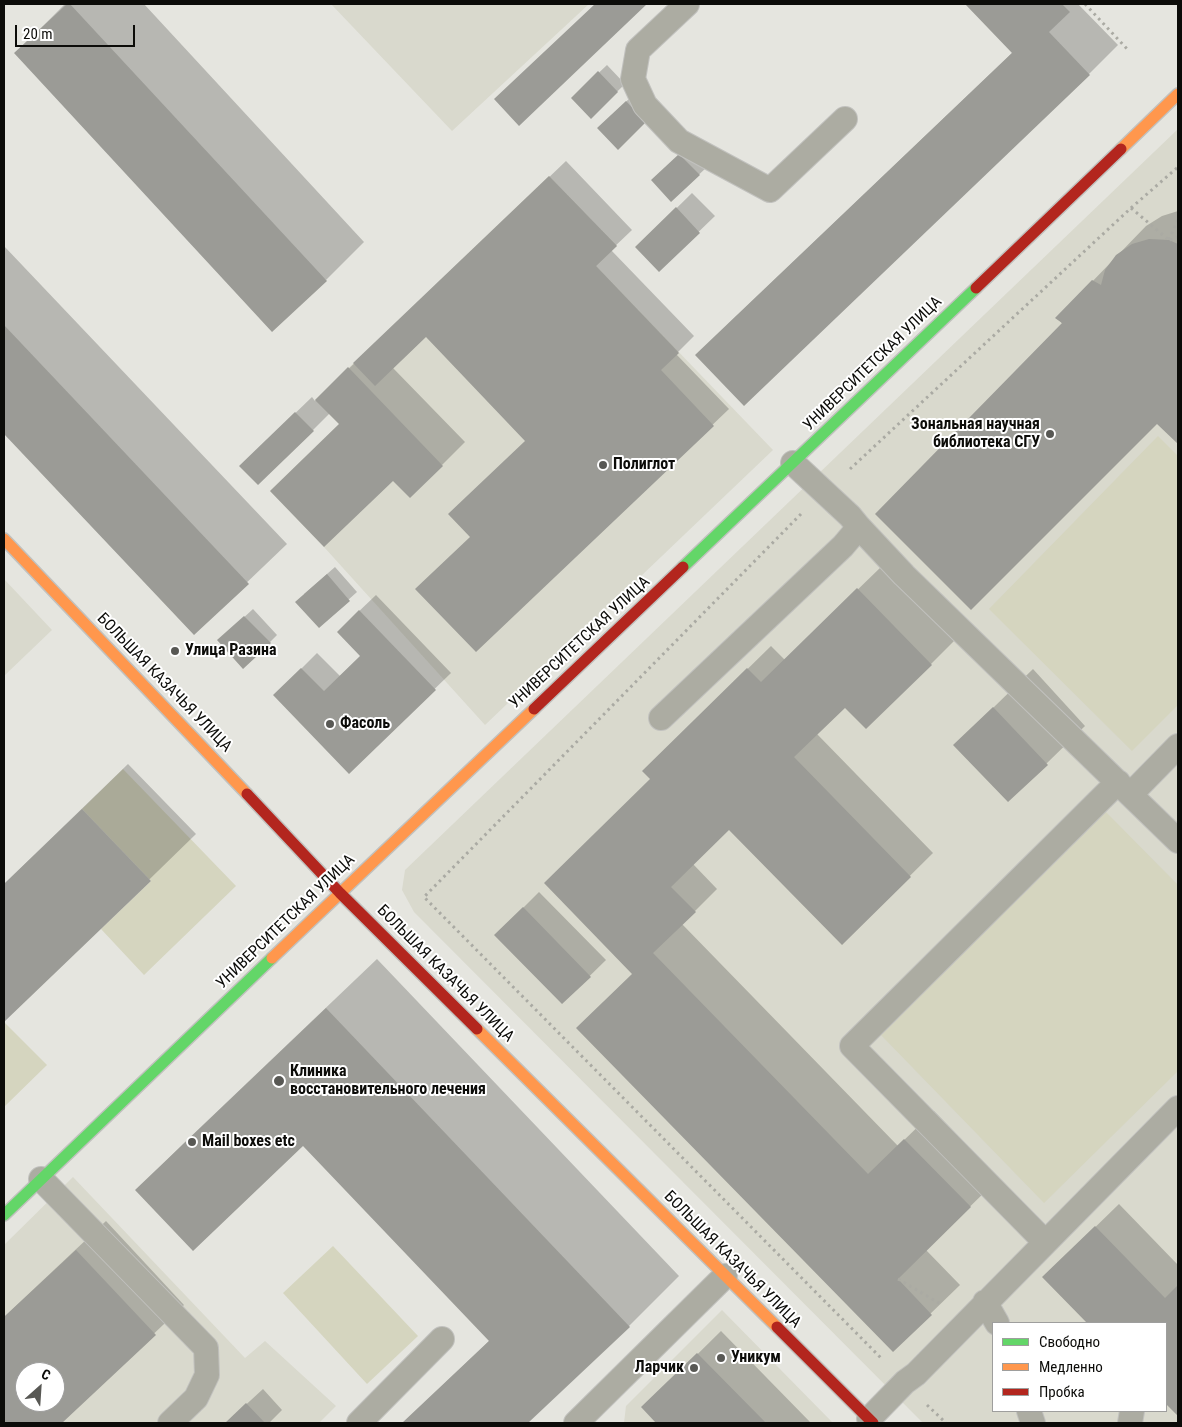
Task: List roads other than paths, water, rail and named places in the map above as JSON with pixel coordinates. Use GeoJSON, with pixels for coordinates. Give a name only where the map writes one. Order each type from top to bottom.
{"type":"FeatureCollection","features":[{"type":"Feature","properties":{"kind":"main road","name":"УНИВЕРСИТЕТСКАЯ УЛИЦА"},"geometry":{"type":"LineString","coordinates":[[4,1215],[1178,94]]}},
{"type":"Feature","properties":{"kind":"main road","name":"БОЛЬШАЯ КАЗАЧЬЯ УЛИЦА"},"geometry":{"type":"LineString","coordinates":[[4,539],[340,893],[871,1421]]}},
{"type":"Feature","properties":{"kind":"lane"},"geometry":{"type":"LineString","coordinates":[[687,4],[638,50],[633,79],[645,105],[679,141],[770,190],[845,119]]}},
{"type":"Feature","properties":{"kind":"lane"},"geometry":{"type":"LineString","coordinates":[[793,463],[850,516],[904,575],[1125,788],[1178,842]]}},
{"type":"Feature","properties":{"kind":"lane"},"geometry":{"type":"LineString","coordinates":[[661,718],[843,546],[859,527]]}},
{"type":"Feature","properties":{"kind":"lane"},"geometry":{"type":"LineString","coordinates":[[1045,1242],[852,1046],[1125,788],[1178,746]]}},
{"type":"Feature","properties":{"kind":"lane"},"geometry":{"type":"LineString","coordinates":[[871,1421],[905,1382],[916,1374],[1178,1108]]}},
{"type":"Feature","properties":{"kind":"lane"},"geometry":{"type":"LineString","coordinates":[[41,1180],[206,1348],[208,1375],[196,1398],[170,1423]]}},
{"type":"Feature","properties":{"kind":"lane"},"geometry":{"type":"LineString","coordinates":[[576,1423],[725,1276]]}},
{"type":"Feature","properties":{"kind":"lane"},"geometry":{"type":"LineString","coordinates":[[985,1302],[996,1322]]}},
{"type":"Feature","properties":{"kind":"lane"},"geometry":{"type":"LineString","coordinates":[[359,1423],[442,1338]]}},
{"type":"Feature","properties":{"kind":"place","name":"Зональная научная библиотека СГУ"},"geometry":{"type":"Point","coordinates":[1050,434]}},
{"type":"Feature","properties":{"kind":"place","name":"Полиглот"},"geometry":{"type":"Point","coordinates":[603,465]}},
{"type":"Feature","properties":{"kind":"place","name":"Улица Разина"},"geometry":{"type":"Point","coordinates":[175,651]}},
{"type":"Feature","properties":{"kind":"place","name":"Фасоль"},"geometry":{"type":"Point","coordinates":[330,724]}},
{"type":"Feature","properties":{"kind":"place","name":"Клиника восстановительного лечения"},"geometry":{"type":"Point","coordinates":[279,1081]}},
{"type":"Feature","properties":{"kind":"place","name":"Mail boxes etc"},"geometry":{"type":"Point","coordinates":[192,1142]}},
{"type":"Feature","properties":{"kind":"place","name":"Уникум"},"geometry":{"type":"Point","coordinates":[721,1358]}},
{"type":"Feature","properties":{"kind":"place","name":"Ларчик"},"geometry":{"type":"Point","coordinates":[694,1368]}}]}
